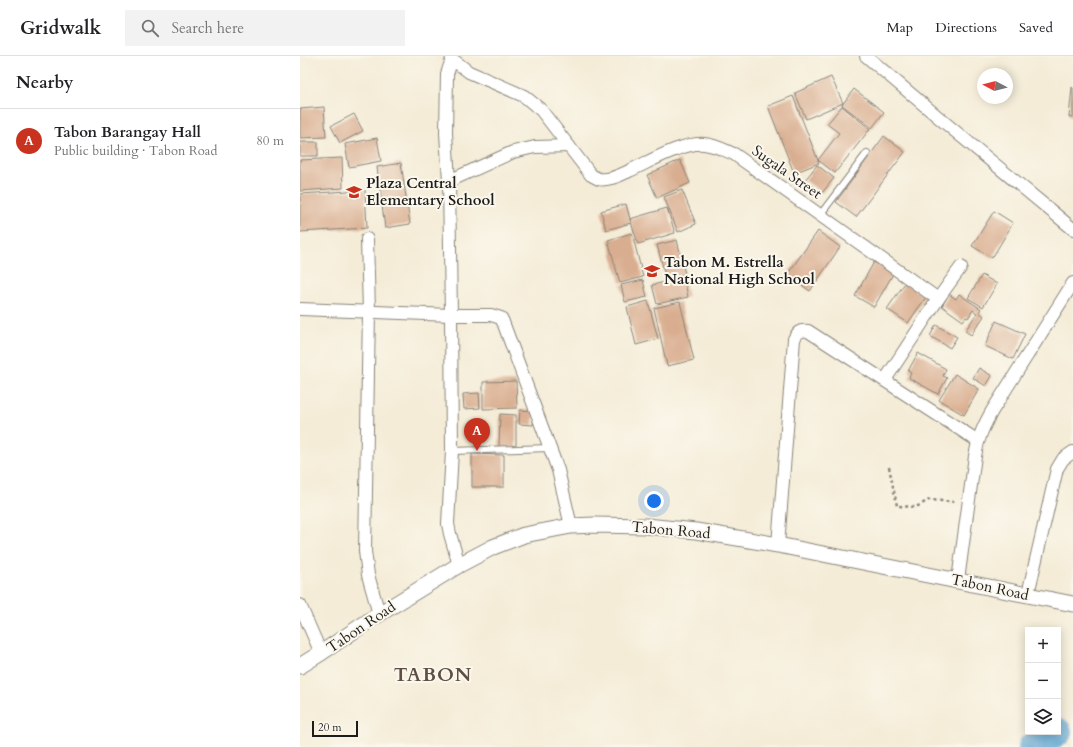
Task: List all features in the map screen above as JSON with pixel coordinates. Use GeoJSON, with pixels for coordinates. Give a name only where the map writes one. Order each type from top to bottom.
{"type":"FeatureCollection","features":[{"type":"Feature","properties":{"kind":"street"},"geometry":{"type":"LineString","coordinates":[[866,56],[1073,229]]}},
{"type":"Feature","properties":{"kind":"street"},"geometry":{"type":"LineString","coordinates":[[459,565],[448,524],[452,451],[452,315],[449,181],[446,133],[447,74],[450,58],[469,72],[524,96],[541,110],[569,146]]}},
{"type":"Feature","properties":{"kind":"street","name":"Sugala Street"},"geometry":{"type":"LineString","coordinates":[[569,146],[591,175],[598,179],[606,179],[616,176],[687,146],[703,144],[716,146],[734,154],[938,299]]}},
{"type":"Feature","properties":{"kind":"street"},"geometry":{"type":"LineString","coordinates":[[449,181],[514,152],[535,147],[569,146]]}},
{"type":"Feature","properties":{"kind":"street"},"geometry":{"type":"LineString","coordinates":[[367,239],[369,311],[365,551],[368,575],[378,614]]}},
{"type":"Feature","properties":{"kind":"street"},"geometry":{"type":"LineString","coordinates":[[885,380],[938,299],[961,267]]}},
{"type":"Feature","properties":{"kind":"street"},"geometry":{"type":"LineString","coordinates":[[958,580],[978,441],[983,428],[992,411],[1073,283]]}},
{"type":"Feature","properties":{"kind":"street"},"geometry":{"type":"LineString","coordinates":[[300,309],[452,315],[491,315],[501,318],[558,470],[571,526]]}},
{"type":"Feature","properties":{"kind":"street"},"geometry":{"type":"LineString","coordinates":[[778,545],[794,340],[798,333],[802,330],[808,331],[978,441]]}},
{"type":"Feature","properties":{"kind":"street"},"geometry":{"type":"LineString","coordinates":[[1028,594],[1057,469],[1063,459],[1073,452]]}},
{"type":"Feature","properties":{"kind":"street","name":"Tabon Road"},"geometry":{"type":"LineString","coordinates":[[300,666],[378,614],[459,565],[493,547],[524,535],[571,526],[646,526],[696,531],[778,545],[1073,604]]}},
{"type":"Feature","properties":{"kind":"street"},"geometry":{"type":"LineString","coordinates":[[300,605],[321,653]]}},
{"type":"Feature","properties":{"kind":"lane"},"geometry":{"type":"LineString","coordinates":[[820,215],[867,153]]}},
{"type":"Feature","properties":{"kind":"lane"},"geometry":{"type":"LineString","coordinates":[[452,451],[550,448]]}},
{"type":"Feature","properties":{"kind":"path"},"geometry":{"type":"LineString","coordinates":[[889,467],[898,506],[916,507],[929,500],[969,503]]}},
{"type":"Feature","properties":{"kind":"building"},"geometry":{"type":"Polygon","coordinates":[[[831,77],[843,103],[806,119],[795,93],[831,77]]]}},
{"type":"Feature","properties":{"kind":"building"},"geometry":{"type":"Polygon","coordinates":[[[1072,87],[1073,117],[1069,117],[1072,87]]]}},
{"type":"Feature","properties":{"kind":"building"},"geometry":{"type":"Polygon","coordinates":[[[854,89],[884,112],[872,128],[842,105],[854,89]]]}},
{"type":"Feature","properties":{"kind":"building"},"geometry":{"type":"Polygon","coordinates":[[[793,96],[819,163],[794,173],[768,106],[793,96]]]}},
{"type":"Feature","properties":{"kind":"building"},"geometry":{"type":"Polygon","coordinates":[[[842,106],[870,129],[835,173],[818,160],[839,133],[827,124],[842,106]]]}},
{"type":"Feature","properties":{"kind":"building"},"geometry":{"type":"Polygon","coordinates":[[[324,107],[326,137],[300,138],[300,109],[324,107]]]}},
{"type":"Feature","properties":{"kind":"building"},"geometry":{"type":"Polygon","coordinates":[[[354,114],[363,131],[340,143],[331,126],[354,114]]]}},
{"type":"Feature","properties":{"kind":"building"},"geometry":{"type":"Polygon","coordinates":[[[884,136],[905,152],[856,217],[836,202],[884,136]]]}},
{"type":"Feature","properties":{"kind":"building"},"geometry":{"type":"Polygon","coordinates":[[[377,138],[381,161],[349,167],[345,144],[377,138]]]}},
{"type":"Feature","properties":{"kind":"building"},"geometry":{"type":"Polygon","coordinates":[[[300,142],[318,142],[318,156],[300,156],[300,142]]]}},
{"type":"Feature","properties":{"kind":"building"},"geometry":{"type":"Polygon","coordinates":[[[342,158],[343,188],[300,191],[300,160],[342,158]]]}},
{"type":"Feature","properties":{"kind":"building"},"geometry":{"type":"Polygon","coordinates":[[[680,160],[690,183],[657,198],[647,175],[680,160]]]}},
{"type":"Feature","properties":{"kind":"building"},"geometry":{"type":"Polygon","coordinates":[[[401,163],[410,224],[385,228],[377,167],[401,163]]]}},
{"type":"Feature","properties":{"kind":"building"},"geometry":{"type":"Polygon","coordinates":[[[817,165],[834,178],[822,193],[805,180],[817,165]]]}},
{"type":"Feature","properties":{"kind":"building"},"geometry":{"type":"Polygon","coordinates":[[[365,190],[367,228],[300,232],[300,194],[365,190]]]}},
{"type":"Feature","properties":{"kind":"building"},"geometry":{"type":"Polygon","coordinates":[[[682,190],[696,224],[678,232],[664,197],[682,190]]]}},
{"type":"Feature","properties":{"kind":"building"},"geometry":{"type":"Polygon","coordinates":[[[626,204],[631,223],[606,230],[601,211],[626,204]]]}},
{"type":"Feature","properties":{"kind":"building","name":"Tabon M. Estrella National High School"},"geometry":{"type":"Polygon","coordinates":[[[667,208],[675,233],[638,244],[630,219],[667,208]]]}},
{"type":"Feature","properties":{"kind":"building"},"geometry":{"type":"Polygon","coordinates":[[[994,211],[1013,223],[992,258],[972,246],[994,211]]]}},
{"type":"Feature","properties":{"kind":"building"},"geometry":{"type":"Polygon","coordinates":[[[818,231],[840,247],[810,291],[787,275],[818,231]]]}},
{"type":"Feature","properties":{"kind":"building"},"geometry":{"type":"Polygon","coordinates":[[[632,233],[643,277],[620,283],[608,240],[632,233]]]}},
{"type":"Feature","properties":{"kind":"building"},"geometry":{"type":"Polygon","coordinates":[[[677,240],[685,274],[666,279],[657,245],[677,240]]]}},
{"type":"Feature","properties":{"kind":"building"},"geometry":{"type":"Polygon","coordinates":[[[874,262],[893,274],[874,307],[855,296],[874,262]]]}},
{"type":"Feature","properties":{"kind":"building"},"geometry":{"type":"Polygon","coordinates":[[[982,275],[997,284],[983,307],[968,298],[982,275]]]}},
{"type":"Feature","properties":{"kind":"building"},"geometry":{"type":"Polygon","coordinates":[[[684,278],[688,297],[657,304],[652,285],[684,278]]]}},
{"type":"Feature","properties":{"kind":"building"},"geometry":{"type":"Polygon","coordinates":[[[643,280],[647,297],[625,302],[621,285],[643,280]]]}},
{"type":"Feature","properties":{"kind":"building"},"geometry":{"type":"Polygon","coordinates":[[[905,283],[926,297],[908,323],[887,309],[905,283]]]}},
{"type":"Feature","properties":{"kind":"building"},"geometry":{"type":"Polygon","coordinates":[[[949,294],[956,299],[959,294],[981,309],[979,312],[984,316],[971,335],[965,331],[977,313],[973,310],[968,318],[966,317],[963,321],[942,306],[949,294]]]}},
{"type":"Feature","properties":{"kind":"building"},"geometry":{"type":"Polygon","coordinates":[[[648,301],[658,339],[636,345],[627,307],[648,301]]]}},
{"type":"Feature","properties":{"kind":"building"},"geometry":{"type":"Polygon","coordinates":[[[680,302],[694,360],[667,366],[654,308],[680,302]]]}},
{"type":"Feature","properties":{"kind":"building"},"geometry":{"type":"Polygon","coordinates":[[[996,321],[1025,334],[1013,359],[985,346],[996,321]]]}},
{"type":"Feature","properties":{"kind":"building"},"geometry":{"type":"Polygon","coordinates":[[[936,325],[957,337],[950,348],[930,336],[936,325]]]}},
{"type":"Feature","properties":{"kind":"building"},"geometry":{"type":"Polygon","coordinates":[[[918,353],[946,369],[943,376],[947,378],[938,394],[909,378],[911,373],[908,371],[918,353]]]}},
{"type":"Feature","properties":{"kind":"building"},"geometry":{"type":"Polygon","coordinates":[[[979,368],[992,376],[986,386],[973,378],[979,368]]]}},
{"type":"Feature","properties":{"kind":"building"},"geometry":{"type":"Polygon","coordinates":[[[955,374],[979,389],[964,415],[939,400],[955,374]]]}},
{"type":"Feature","properties":{"kind":"building"},"geometry":{"type":"Polygon","coordinates":[[[516,381],[517,408],[483,409],[483,382],[516,381]]]}},
{"type":"Feature","properties":{"kind":"building"},"geometry":{"type":"Polygon","coordinates":[[[479,393],[480,408],[464,409],[463,394],[479,393]]]}},
{"type":"Feature","properties":{"kind":"building"},"geometry":{"type":"Polygon","coordinates":[[[520,410],[534,411],[533,425],[519,424],[520,410]]]}},
{"type":"Feature","properties":{"kind":"building"},"geometry":{"type":"Polygon","coordinates":[[[500,414],[516,415],[516,448],[499,448],[500,414]]]}},
{"type":"Feature","properties":{"kind":"building"},"geometry":{"type":"Polygon","coordinates":[[[472,454],[504,455],[504,487],[472,487],[472,454]]]}},
{"type":"Feature","properties":{"kind":"waterway"},"geometry":{"type":"LineString","coordinates":[[1032,747],[1053,735]]}},
{"type":"Feature","properties":{"kind":"place","name":"Plaza Central Elementary School"},"geometry":{"type":"Point","coordinates":[354,192]}},
{"type":"Feature","properties":{"kind":"place","name":"Tabon M. Estrella National High School"},"geometry":{"type":"Point","coordinates":[652,271]}},
{"type":"Feature","properties":{"kind":"place","name":"Tabon Barangay Hall"},"geometry":{"type":"Point","coordinates":[477,451]}},
{"type":"Feature","properties":{"kind":"district","name":"TABON"},"geometry":{"type":"Point","coordinates":[433,675]}}]}
